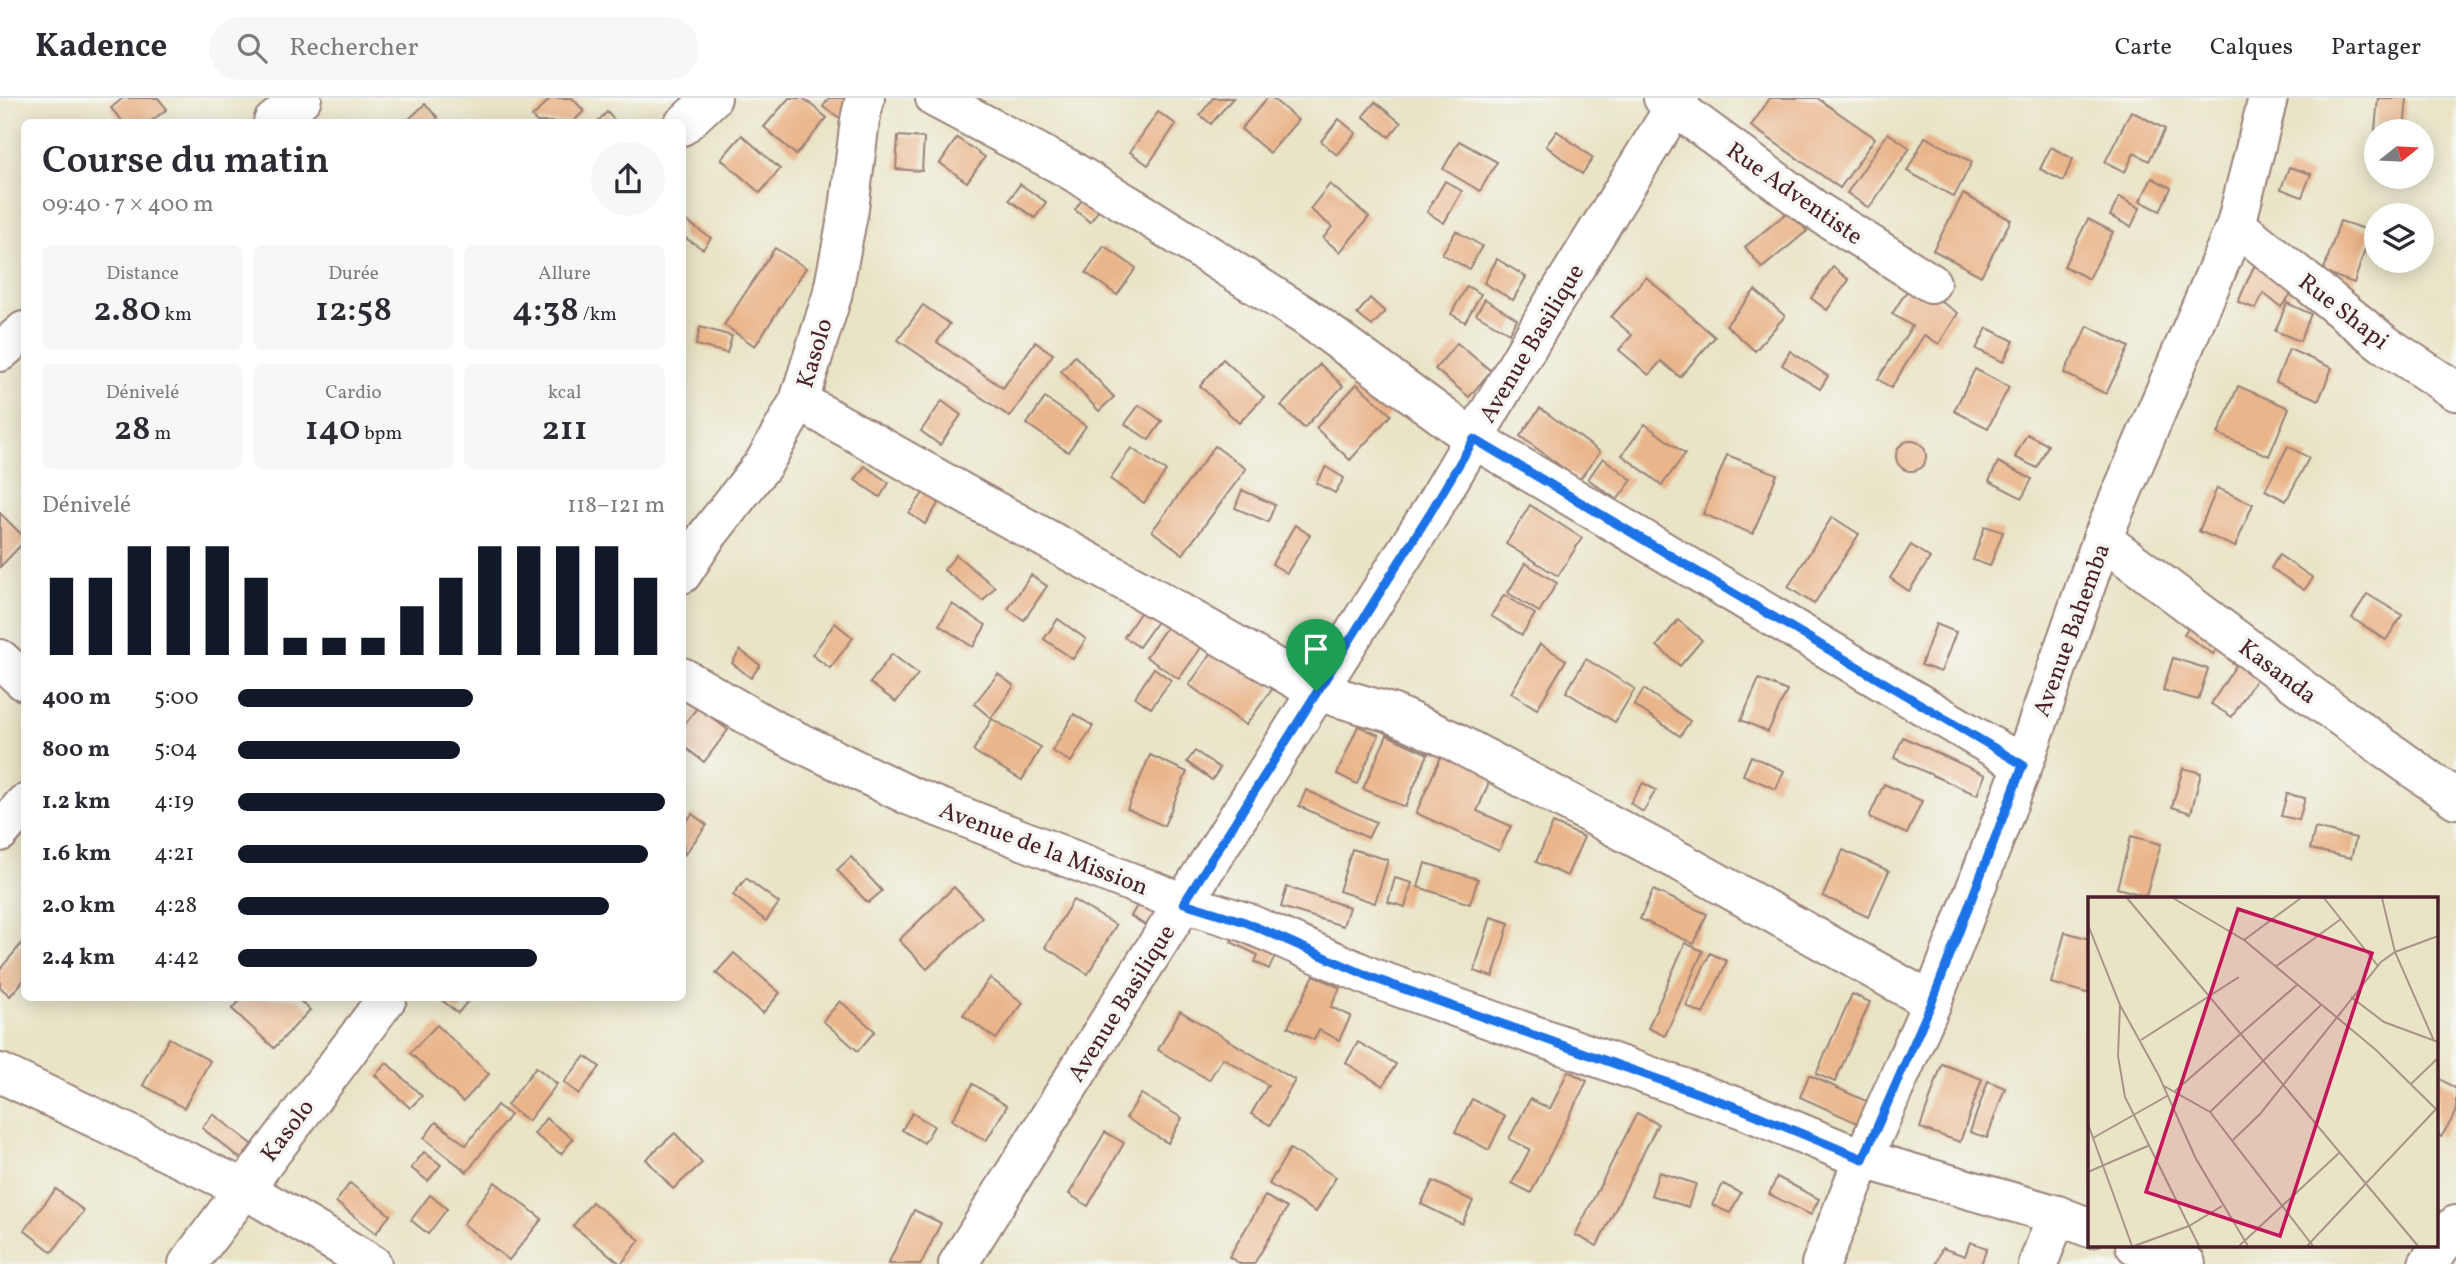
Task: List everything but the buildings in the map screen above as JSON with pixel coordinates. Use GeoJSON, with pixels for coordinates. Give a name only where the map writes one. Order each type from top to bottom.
{"type":"FeatureCollection","features":[{"type":"Feature","properties":{"kind":"street"},"geometry":{"type":"LineString","coordinates":[[277,119],[303,98]]}},
{"type":"Feature","properties":{"kind":"street"},"geometry":{"type":"LineString","coordinates":[[686,122],[712,98]]}},
{"type":"Feature","properties":{"kind":"street","name":"Kasolo"},"geometry":{"type":"LineString","coordinates":[[686,568],[706,537],[764,463],[799,401],[832,296],[849,209],[865,98]]}},
{"type":"Feature","properties":{"kind":"street"},"geometry":{"type":"LineString","coordinates":[[935,98],[1067,168],[1147,216],[1305,316],[1474,439],[2023,765]]}},
{"type":"Feature","properties":{"kind":"street","name":"Avenue Bahemba"},"geometry":{"type":"LineString","coordinates":[[1821,1264],[1863,1159],[1932,1002],[2023,765],[2102,539],[2236,225],[2268,98]]}},
{"type":"Feature","properties":{"kind":"street","name":"Avenue Basilique"},"geometry":{"type":"LineString","coordinates":[[958,1264],[1430,513],[1672,101]]}},
{"type":"Feature","properties":{"kind":"street","name":"Rue Adventiste"},"geometry":{"type":"LineString","coordinates":[[1672,101],[1814,209],[1931,283]]}},
{"type":"Feature","properties":{"kind":"street","name":"Rue Shapi"},"geometry":{"type":"LineString","coordinates":[[2236,225],[2383,343],[2456,391]]}},
{"type":"Feature","properties":{"kind":"street"},"geometry":{"type":"LineString","coordinates":[[0,352],[21,334]]}},
{"type":"Feature","properties":{"kind":"street"},"geometry":{"type":"LineString","coordinates":[[799,401],[1139,589],[1316,691],[1391,713],[1451,740],[1681,862],[1932,1002]]}},
{"type":"Feature","properties":{"kind":"street","name":"Kasanda"},"geometry":{"type":"LineString","coordinates":[[2102,539],[2390,754],[2456,799]]}},
{"type":"Feature","properties":{"kind":"street"},"geometry":{"type":"LineString","coordinates":[[0,659],[21,678]]}},
{"type":"Feature","properties":{"kind":"street","name":"Avenue de la Mission"},"geometry":{"type":"LineString","coordinates":[[686,679],[770,728],[910,796],[1184,903],[1245,922],[1373,978],[1742,1109],[1863,1159],[2074,1221]]}},
{"type":"Feature","properties":{"kind":"street"},"geometry":{"type":"LineString","coordinates":[[0,832],[21,808]]}},
{"type":"Feature","properties":{"kind":"street","name":"Kasolo"},"geometry":{"type":"LineString","coordinates":[[188,1264],[385,1001]]}},
{"type":"Feature","properties":{"kind":"street"},"geometry":{"type":"LineString","coordinates":[[0,1073],[243,1188],[372,1264]]}},
{"type":"Feature","properties":{"kind":"street"},"geometry":{"type":"LineString","coordinates":[[2038,1264],[2074,1221]]}},
{"type":"Feature","properties":{"kind":"street"},"geometry":{"type":"LineString","coordinates":[[2428,1264],[2456,1225]]}},
{"type":"Feature","properties":{"kind":"street"},"geometry":{"type":"LineString","coordinates":[[2139,1246],[2186,1264]]}},
{"type":"Feature","properties":{"kind":"route"},"geometry":{"type":"LineString","coordinates":[[1474,439],[2023,765],[1932,1002],[1863,1159],[1742,1109],[1373,978],[1245,922],[1184,903],[1316,691],[1474,439]]}}]}
